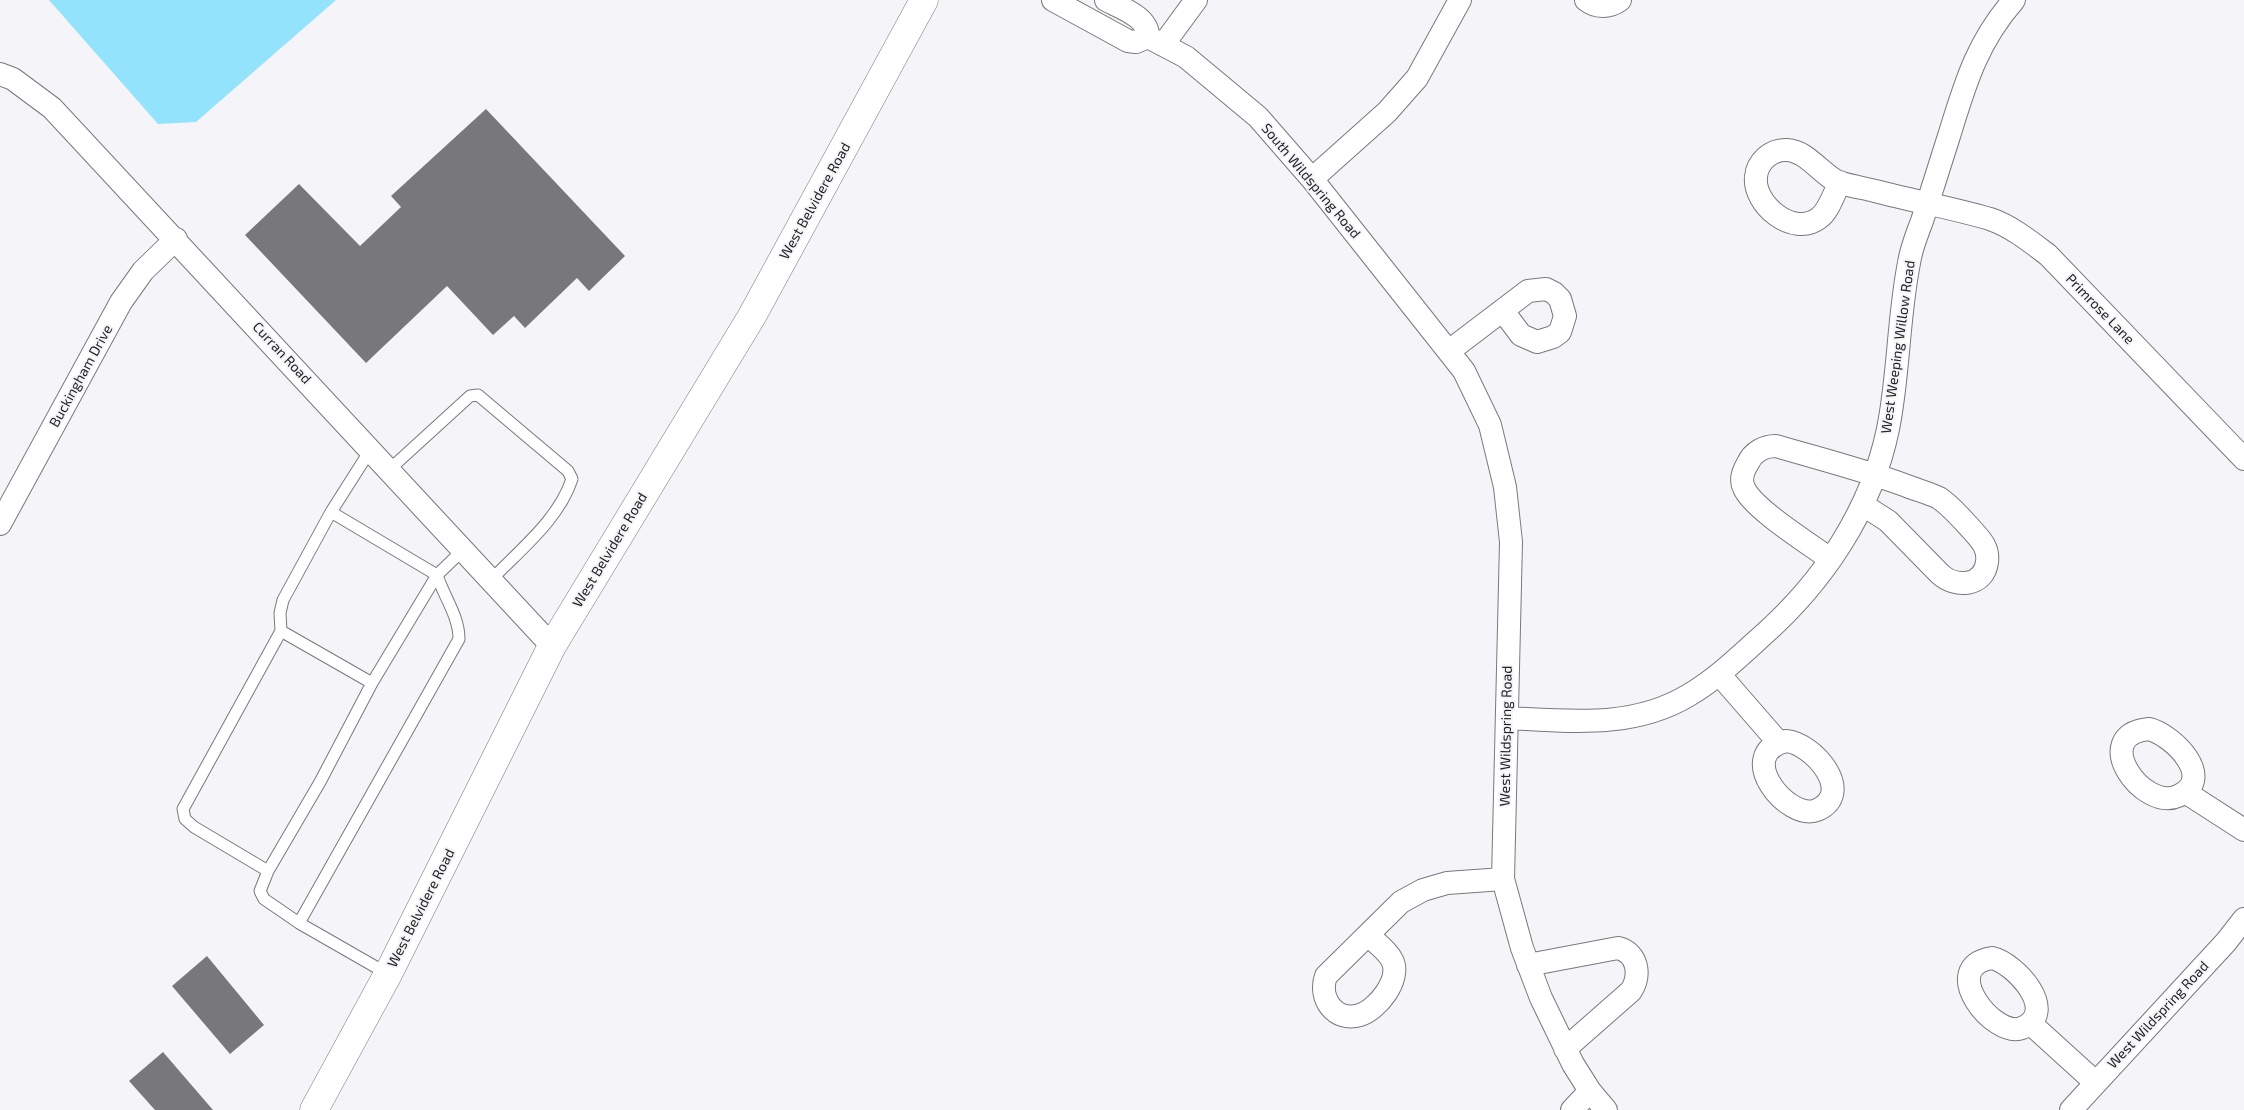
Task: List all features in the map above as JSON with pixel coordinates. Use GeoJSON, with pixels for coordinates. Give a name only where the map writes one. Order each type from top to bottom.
{"type":"FeatureCollection","features":[{"type":"Feature","properties":{"kind":"main road","name":"West Belvidere Road"},"geometry":{"type":"LineString","coordinates":[[314,1110],[388,974],[552,646],[752,316],[924,0]]}},
{"type":"Feature","properties":{"kind":"street"},"geometry":{"type":"LineString","coordinates":[[1053,0],[1128,41],[1136,42],[1155,41],[1196,0]]}},
{"type":"Feature","properties":{"kind":"street"},"geometry":{"type":"LineString","coordinates":[[1106,0],[1140,19],[1155,41]]}},
{"type":"Feature","properties":{"kind":"street"},"geometry":{"type":"LineString","coordinates":[[1312,179],[1387,112],[1417,78],[1460,0]]}},
{"type":"Feature","properties":{"kind":"street"},"geometry":{"type":"LineString","coordinates":[[1586,0],[1598,6],[1607,6],[1620,0]]}},
{"type":"Feature","properties":{"kind":"street","name":"West Weeping Willow Road"},"geometry":{"type":"LineString","coordinates":[[1507,718],[1598,722],[1626,719],[1662,709],[1688,696],[1719,674],[1779,621],[1818,577],[1856,520],[1874,474],[1888,430],[1909,262],[1970,71],[1996,20],[2014,0]]}},
{"type":"Feature","properties":{"kind":"street","name":"South Wildspring Road"},"geometry":{"type":"LineString","coordinates":[[1155,41],[1186,57],[1258,117],[1312,179],[1448,351]]}},
{"type":"Feature","properties":{"kind":"street","name":"Curran Road"},"geometry":{"type":"LineString","coordinates":[[0,74],[12,79],[52,108],[390,469],[552,646]]}},
{"type":"Feature","properties":{"kind":"street","name":"Primrose Lane"},"geometry":{"type":"LineString","coordinates":[[1840,182],[1992,220],[2022,236],[2048,255],[2244,458]]}},
{"type":"Feature","properties":{"kind":"street","name":"Buckingham Drive"},"geometry":{"type":"LineString","coordinates":[[0,524],[121,302],[143,271],[176,239]]}},
{"type":"Feature","properties":{"kind":"street"},"geometry":{"type":"LineString","coordinates":[[1448,351],[1502,311]]}},
{"type":"Feature","properties":{"kind":"street","name":"West Wildspring Road"},"geometry":{"type":"LineString","coordinates":[[1448,351],[1464,371],[1490,425],[1505,487],[1510,542],[1503,879],[1528,965],[1566,1049],[1590,1091],[1606,1110]]}},
{"type":"Feature","properties":{"kind":"street"},"geometry":{"type":"LineString","coordinates":[[1830,559],[1752,500],[1742,484],[1746,465],[1752,456],[1763,448],[1776,446],[1874,474],[1939,498],[1959,516],[1986,546],[1988,557],[1985,570],[1976,580],[1968,583],[1950,581],[1940,574],[1888,521],[1863,505]]}},
{"type":"Feature","properties":{"kind":"street"},"geometry":{"type":"LineString","coordinates":[[1719,674],[1778,743]]}},
{"type":"Feature","properties":{"kind":"street"},"geometry":{"type":"LineString","coordinates":[[2184,792],[2244,830]]}},
{"type":"Feature","properties":{"kind":"street"},"geometry":{"type":"LineString","coordinates":[[1368,935],[1401,902],[1423,890],[1447,884],[1503,879]]}},
{"type":"Feature","properties":{"kind":"street","name":"West Wildspring Road"},"geometry":{"type":"LineString","coordinates":[[2071,1110],[2226,942],[2244,918]]}},
{"type":"Feature","properties":{"kind":"street"},"geometry":{"type":"LineString","coordinates":[[1528,965],[1618,948],[1626,952],[1635,962],[1636,978],[1631,991],[1566,1049]]}},
{"type":"Feature","properties":{"kind":"street"},"geometry":{"type":"LineString","coordinates":[[2030,1023],[2095,1082]]}},
{"type":"Feature","properties":{"kind":"street"},"geometry":{"type":"LineString","coordinates":[[1572,1110],[1590,1091]]}},
{"type":"Feature","properties":{"kind":"lane"},"geometry":{"type":"LineString","coordinates":[[390,469],[470,396],[478,395],[568,471],[572,479],[569,489],[548,521],[492,579]]}},
{"type":"Feature","properties":{"kind":"lane"},"geometry":{"type":"LineString","coordinates":[[268,871],[194,827],[185,819],[183,809],[281,630],[280,613],[283,600],[332,512],[371,449]]}},
{"type":"Feature","properties":{"kind":"lane"},"geometry":{"type":"LineString","coordinates":[[299,923],[459,639],[459,626],[443,594],[437,575],[332,512]]}},
{"type":"Feature","properties":{"kind":"lane"},"geometry":{"type":"LineString","coordinates":[[388,974],[299,923],[264,900],[260,891],[268,871],[320,782],[372,684],[437,575],[464,549]]}},
{"type":"Feature","properties":{"kind":"lane"},"geometry":{"type":"LineString","coordinates":[[281,630],[372,684]]}},
{"type":"Feature","properties":{"kind":"water"},"geometry":{"type":"Polygon","coordinates":[[[49,0],[336,0],[196,122],[158,124],[49,0]]]}},
{"type":"Feature","properties":{"kind":"building"},"geometry":{"type":"Polygon","coordinates":[[[486,109],[625,256],[589,291],[577,278],[525,328],[514,316],[493,335],[447,286],[366,363],[245,235],[299,184],[360,246],[401,207],[391,196],[486,109]]]}},
{"type":"Feature","properties":{"kind":"building"},"geometry":{"type":"Polygon","coordinates":[[[207,956],[264,1025],[230,1054],[172,986],[207,956]]]}},
{"type":"Feature","properties":{"kind":"building"},"geometry":{"type":"Polygon","coordinates":[[[163,1052],[213,1110],[155,1110],[129,1081],[163,1052]]]}}]}
